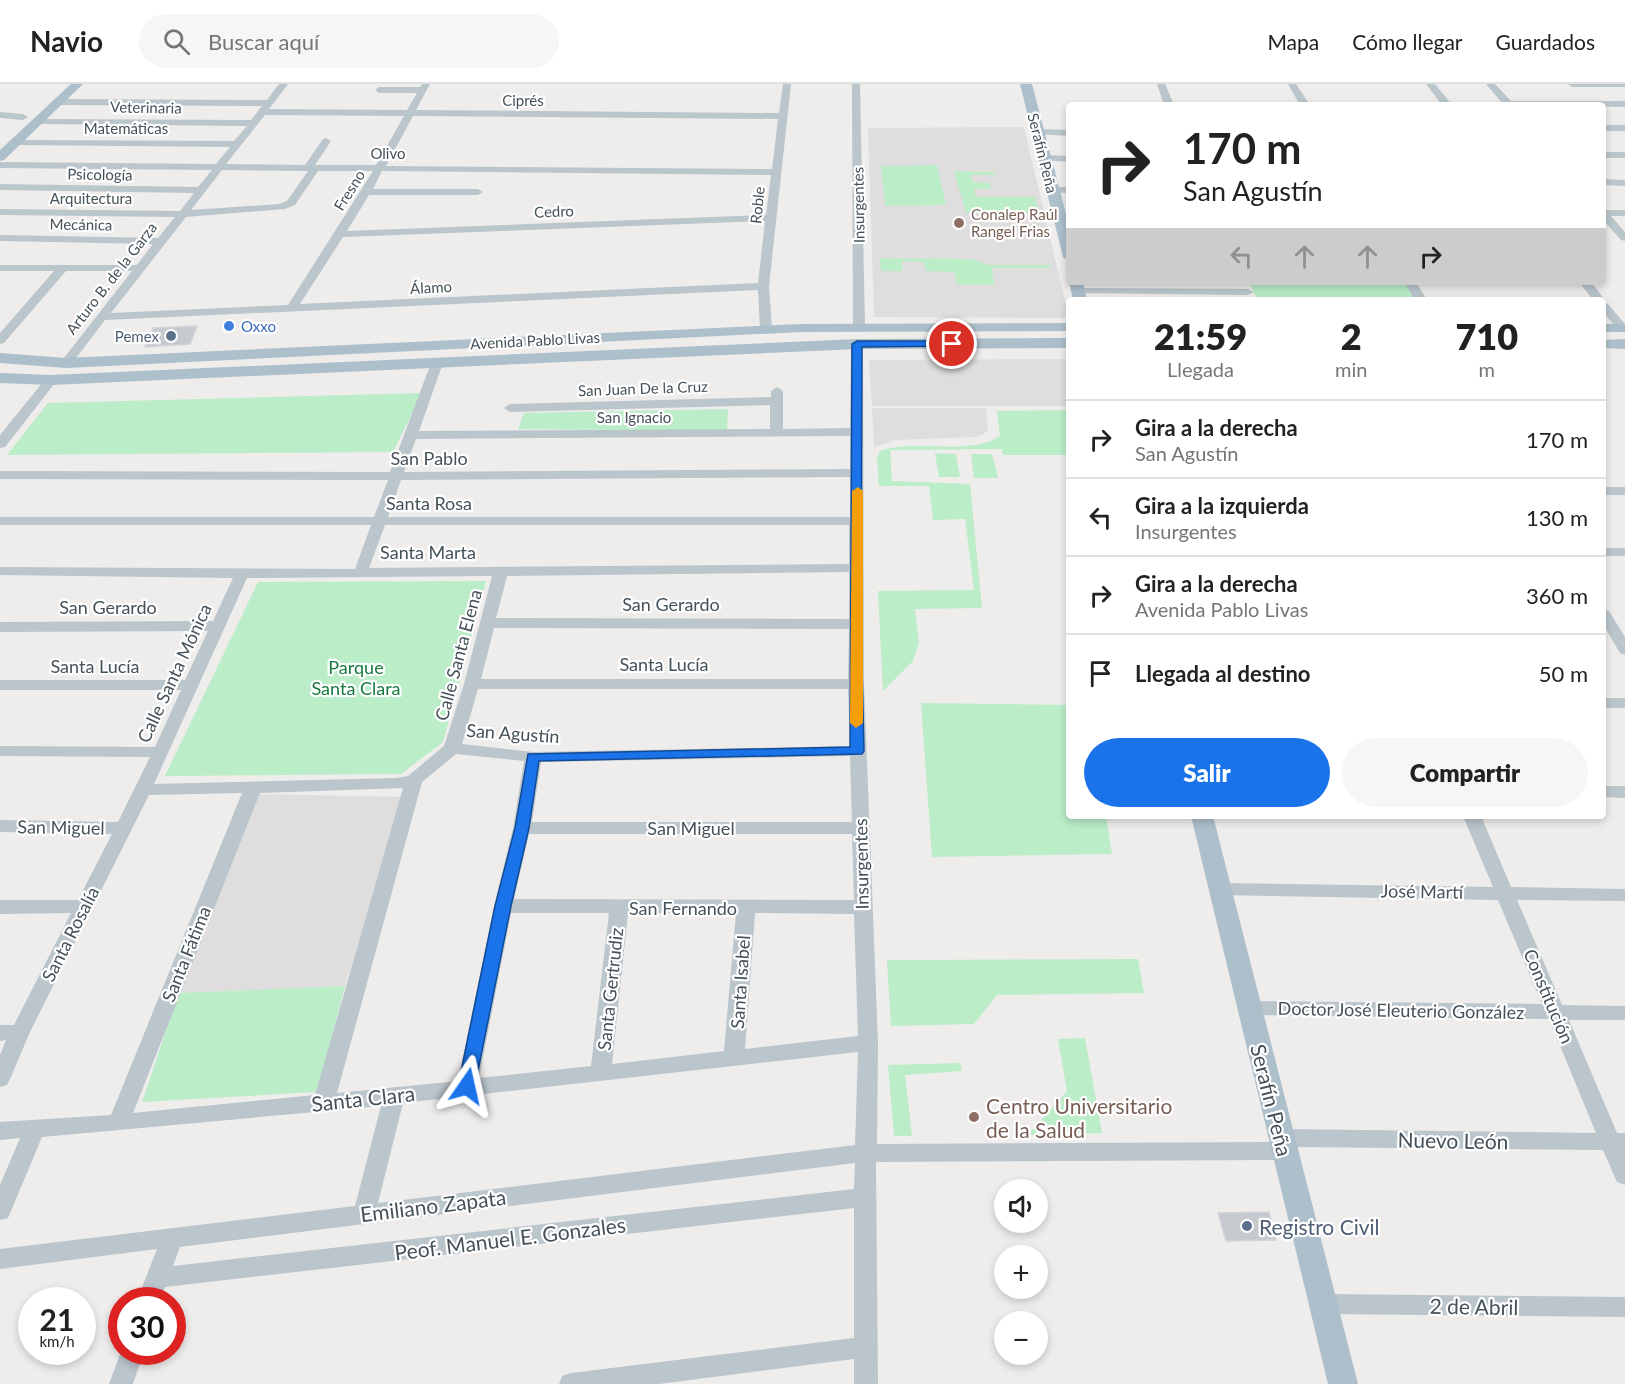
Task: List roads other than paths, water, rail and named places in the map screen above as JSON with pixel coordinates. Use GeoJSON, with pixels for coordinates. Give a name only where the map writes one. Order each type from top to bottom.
{"type":"FeatureCollection","features":[{"type":"Feature","properties":{"kind":"main road"},"geometry":{"type":"LineString","coordinates":[[0,157],[78,84]]}},
{"type":"Feature","properties":{"kind":"main road","name":"Serafín Peña"},"geometry":{"type":"LineString","coordinates":[[1026,84],[1052,190],[1065,220]]}},
{"type":"Feature","properties":{"kind":"main road"},"geometry":{"type":"LineString","coordinates":[[8,131],[28,113]]}},
{"type":"Feature","properties":{"kind":"main road","name":"Avenida Pablo Livas"},"geometry":{"type":"LineString","coordinates":[[0,358],[66,363],[766,329],[1066,327]]}},
{"type":"Feature","properties":{"kind":"main road"},"geometry":{"type":"LineString","coordinates":[[1606,328],[1623,328]]}},
{"type":"Feature","properties":{"kind":"main road","name":"Avenida Pablo Livas"},"geometry":{"type":"LineString","coordinates":[[0,378],[51,380],[857,344],[1066,343]]}},
{"type":"Feature","properties":{"kind":"main road"},"geometry":{"type":"LineString","coordinates":[[1606,344],[1625,344]]}},
{"type":"Feature","properties":{"kind":"main road","name":"Serafín Peña"},"geometry":{"type":"LineString","coordinates":[[1203,819],[1343,1384]]}},
{"type":"Feature","properties":{"kind":"street","name":"Arturo B. de la Garza"},"geometry":{"type":"LineString","coordinates":[[66,363],[284,84]]}},
{"type":"Feature","properties":{"kind":"street","name":"Roble"},"geometry":{"type":"LineString","coordinates":[[766,329],[764,286],[787,84]]}},
{"type":"Feature","properties":{"kind":"street","name":"Insurgentes"},"geometry":{"type":"LineString","coordinates":[[856,84],[859,327]]}},
{"type":"Feature","properties":{"kind":"street"},"geometry":{"type":"LineString","coordinates":[[1161,84],[1168,102]]}},
{"type":"Feature","properties":{"kind":"street"},"geometry":{"type":"LineString","coordinates":[[1292,84],[1303,102]]}},
{"type":"Feature","properties":{"kind":"street"},"geometry":{"type":"LineString","coordinates":[[1430,84],[1445,102]]}},
{"type":"Feature","properties":{"kind":"street"},"geometry":{"type":"LineString","coordinates":[[1490,84],[1507,102]]}},
{"type":"Feature","properties":{"kind":"street"},"geometry":{"type":"LineString","coordinates":[[1572,84],[1625,84]]}},
{"type":"Feature","properties":{"kind":"street"},"geometry":{"type":"LineString","coordinates":[[1598,84],[1623,106]]}},
{"type":"Feature","properties":{"kind":"street"},"geometry":{"type":"LineString","coordinates":[[379,90],[425,87]]}},
{"type":"Feature","properties":{"kind":"street","name":"Fresno"},"geometry":{"type":"LineString","coordinates":[[292,308],[366,192],[425,87]]}},
{"type":"Feature","properties":{"kind":"street"},"geometry":{"type":"LineString","coordinates":[[59,102],[271,103]]}},
{"type":"Feature","properties":{"kind":"street"},"geometry":{"type":"LineString","coordinates":[[1606,106],[1623,106]]}},
{"type":"Feature","properties":{"kind":"street","name":"Ciprés"},"geometry":{"type":"LineString","coordinates":[[263,112],[782,116]]}},
{"type":"Feature","properties":{"kind":"street"},"geometry":{"type":"LineString","coordinates":[[0,115],[28,113]]}},
{"type":"Feature","properties":{"kind":"street","name":"Veterinaria"},"geometry":{"type":"LineString","coordinates":[[38,121],[253,123]]}},
{"type":"Feature","properties":{"kind":"street"},"geometry":{"type":"LineString","coordinates":[[1606,128],[1625,128]]}},
{"type":"Feature","properties":{"kind":"street"},"geometry":{"type":"LineString","coordinates":[[1038,132],[1066,133]]}},
{"type":"Feature","properties":{"kind":"street"},"geometry":{"type":"LineString","coordinates":[[182,214],[285,206],[291,203],[326,141]]}},
{"type":"Feature","properties":{"kind":"street","name":"Matemáticas"},"geometry":{"type":"LineString","coordinates":[[16,142],[237,144]]}},
{"type":"Feature","properties":{"kind":"street"},"geometry":{"type":"LineString","coordinates":[[1606,155],[1625,155]]}},
{"type":"Feature","properties":{"kind":"street"},"geometry":{"type":"LineString","coordinates":[[1045,159],[1066,159]]}},
{"type":"Feature","properties":{"kind":"street","name":"Olivo"},"geometry":{"type":"LineString","coordinates":[[0,165],[776,172]]}},
{"type":"Feature","properties":{"kind":"street"},"geometry":{"type":"LineString","coordinates":[[1606,182],[1625,183]]}},
{"type":"Feature","properties":{"kind":"street","name":"Psicología"},"geometry":{"type":"LineString","coordinates":[[0,187],[200,190]]}},
{"type":"Feature","properties":{"kind":"street"},"geometry":{"type":"LineString","coordinates":[[1052,190],[1066,190]]}},
{"type":"Feature","properties":{"kind":"street"},"geometry":{"type":"LineString","coordinates":[[366,192],[478,192]]}},
{"type":"Feature","properties":{"kind":"street","name":"Arquitectura"},"geometry":{"type":"LineString","coordinates":[[0,212],[182,214]]}},
{"type":"Feature","properties":{"kind":"street"},"geometry":{"type":"LineString","coordinates":[[1606,214],[1625,213]]}},
{"type":"Feature","properties":{"kind":"street"},"geometry":{"type":"LineString","coordinates":[[1606,216],[1625,238]]}},
{"type":"Feature","properties":{"kind":"street","name":"Cedro"},"geometry":{"type":"LineString","coordinates":[[339,234],[771,218]]}},
{"type":"Feature","properties":{"kind":"street","name":"Mecánica"},"geometry":{"type":"LineString","coordinates":[[0,238],[162,241]]}},
{"type":"Feature","properties":{"kind":"street"},"geometry":{"type":"LineString","coordinates":[[0,267],[139,268]]}},
{"type":"Feature","properties":{"kind":"street"},"geometry":{"type":"LineString","coordinates":[[0,340],[64,267]]}},
{"type":"Feature","properties":{"kind":"street"},"geometry":{"type":"LineString","coordinates":[[1586,285],[1596,297]]}},
{"type":"Feature","properties":{"kind":"street","name":"Álamo"},"geometry":{"type":"LineString","coordinates":[[100,318],[764,286]]}},
{"type":"Feature","properties":{"kind":"street"},"geometry":{"type":"LineString","coordinates":[[1078,291],[1248,291]]}},
{"type":"Feature","properties":{"kind":"street"},"geometry":{"type":"LineString","coordinates":[[1606,308],[1623,328]]}},
{"type":"Feature","properties":{"kind":"street","name":"Insurgentes"},"geometry":{"type":"LineString","coordinates":[[857,344],[858,473],[855,624],[857,751],[868,1043],[865,1197],[866,1384]]}},
{"type":"Feature","properties":{"kind":"street"},"geometry":{"type":"LineString","coordinates":[[362,572],[437,363]]}},
{"type":"Feature","properties":{"kind":"street"},"geometry":{"type":"LineString","coordinates":[[0,444],[51,380]]}},
{"type":"Feature","properties":{"kind":"street","name":"San Juan De la Cruz"},"geometry":{"type":"LineString","coordinates":[[507,416],[777,395],[776,432]]}},
{"type":"Feature","properties":{"kind":"street","name":"San Ignacio"},"geometry":{"type":"LineString","coordinates":[[412,435],[507,416],[776,432],[856,432]]}},
{"type":"Feature","properties":{"kind":"street","name":"San Pablo"},"geometry":{"type":"LineString","coordinates":[[0,475],[397,476],[858,473]]}},
{"type":"Feature","properties":{"kind":"street"},"geometry":{"type":"LineString","coordinates":[[1606,491],[1625,491]]}},
{"type":"Feature","properties":{"kind":"street","name":"Santa Rosa"},"geometry":{"type":"LineString","coordinates":[[0,521],[857,521]]}},
{"type":"Feature","properties":{"kind":"street"},"geometry":{"type":"LineString","coordinates":[[1606,552],[1625,552]]}},
{"type":"Feature","properties":{"kind":"street","name":"Santa Marta"},"geometry":{"type":"LineString","coordinates":[[0,571],[242,574],[857,568]]}},
{"type":"Feature","properties":{"kind":"street","name":"Calle Santa Elena"},"geometry":{"type":"LineString","coordinates":[[452,748],[472,684],[501,571]]}},
{"type":"Feature","properties":{"kind":"street","name":"Calle Santa Mónica"},"geometry":{"type":"LineString","coordinates":[[143,790],[189,685],[242,574]]}},
{"type":"Feature","properties":{"kind":"street"},"geometry":{"type":"LineString","coordinates":[[1606,620],[1625,624]]}},
{"type":"Feature","properties":{"kind":"street"},"geometry":{"type":"LineString","coordinates":[[1606,622],[1625,650]]}},
{"type":"Feature","properties":{"kind":"street","name":"San Gerardo"},"geometry":{"type":"LineString","coordinates":[[487,624],[855,624]]}},
{"type":"Feature","properties":{"kind":"street","name":"San Gerardo"},"geometry":{"type":"LineString","coordinates":[[0,627],[216,627]]}},
{"type":"Feature","properties":{"kind":"street","name":"Santa Lucía"},"geometry":{"type":"LineString","coordinates":[[472,684],[856,684]]}},
{"type":"Feature","properties":{"kind":"street","name":"Santa Lucía"},"geometry":{"type":"LineString","coordinates":[[0,685],[189,685]]}},
{"type":"Feature","properties":{"kind":"street"},"geometry":{"type":"LineString","coordinates":[[1606,703],[1625,703]]}},
{"type":"Feature","properties":{"kind":"street","name":"San Agustín"},"geometry":{"type":"LineString","coordinates":[[414,780],[452,748],[533,757],[857,751]]}},
{"type":"Feature","properties":{"kind":"street"},"geometry":{"type":"LineString","coordinates":[[0,751],[159,752]]}},
{"type":"Feature","properties":{"kind":"street"},"geometry":{"type":"LineString","coordinates":[[467,1086],[503,906],[522,828],[533,757]]}},
{"type":"Feature","properties":{"kind":"street"},"geometry":{"type":"LineString","coordinates":[[143,790],[390,785],[414,780],[324,1102]]}},
{"type":"Feature","properties":{"kind":"street","name":"Santa Fátima"},"geometry":{"type":"LineString","coordinates":[[118,1123],[254,786]]}},
{"type":"Feature","properties":{"kind":"street","name":"Santa Rosalía"},"geometry":{"type":"LineString","coordinates":[[0,1079],[10,1033],[84,906],[143,790]]}},
{"type":"Feature","properties":{"kind":"street"},"geometry":{"type":"LineString","coordinates":[[1606,792],[1625,792]]}},
{"type":"Feature","properties":{"kind":"street","name":"Constitución"},"geometry":{"type":"LineString","coordinates":[[1473,819],[1556,1011],[1618,1142],[1625,1176]]}},
{"type":"Feature","properties":{"kind":"street","name":"San Miguel"},"geometry":{"type":"LineString","coordinates":[[0,826],[122,828]]}},
{"type":"Feature","properties":{"kind":"street","name":"San Miguel"},"geometry":{"type":"LineString","coordinates":[[522,828],[861,828]]}},
{"type":"Feature","properties":{"kind":"street","name":"José Martí"},"geometry":{"type":"LineString","coordinates":[[1220,889],[1625,895]]}},
{"type":"Feature","properties":{"kind":"street"},"geometry":{"type":"LineString","coordinates":[[0,907],[84,906]]}},
{"type":"Feature","properties":{"kind":"street","name":"San Fernando"},"geometry":{"type":"LineString","coordinates":[[503,906],[862,907]]}},
{"type":"Feature","properties":{"kind":"street","name":"Santa Gertrudiz"},"geometry":{"type":"LineString","coordinates":[[601,1071],[619,908]]}},
{"type":"Feature","properties":{"kind":"street","name":"Santa Isabel"},"geometry":{"type":"LineString","coordinates":[[734,1057],[746,908]]}},
{"type":"Feature","properties":{"kind":"street","name":"Doctor José Eleuterio González"},"geometry":{"type":"LineString","coordinates":[[1250,1008],[1625,1013]]}},
{"type":"Feature","properties":{"kind":"street","name":"Santa Clara"},"geometry":{"type":"LineString","coordinates":[[0,1131],[118,1123],[394,1096],[601,1071],[868,1043]]}},
{"type":"Feature","properties":{"kind":"street"},"geometry":{"type":"LineString","coordinates":[[363,1213],[394,1096]]}},
{"type":"Feature","properties":{"kind":"street"},"geometry":{"type":"LineString","coordinates":[[0,1212],[35,1129]]}},
{"type":"Feature","properties":{"kind":"street","name":"Nuevo León"},"geometry":{"type":"LineString","coordinates":[[866,1152],[1283,1144],[1618,1142]]}},
{"type":"Feature","properties":{"kind":"street","name":"Emiliano Zapata"},"geometry":{"type":"LineString","coordinates":[[0,1259],[866,1152]]}},
{"type":"Feature","properties":{"kind":"street","name":"Peof. Manuel E. Gonzales"},"geometry":{"type":"LineString","coordinates":[[156,1278],[865,1197]]}},
{"type":"Feature","properties":{"kind":"street"},"geometry":{"type":"LineString","coordinates":[[153,1287],[172,1239]]}},
{"type":"Feature","properties":{"kind":"street","name":"2 de Abril"},"geometry":{"type":"LineString","coordinates":[[1324,1304],[1625,1307]]}},
{"type":"Feature","properties":{"kind":"street"},"geometry":{"type":"LineString","coordinates":[[571,1384],[865,1347]]}},
{"type":"Feature","properties":{"kind":"street"},"geometry":{"type":"LineString","coordinates":[[122,1384],[128,1365]]}},
{"type":"Feature","properties":{"kind":"place","name":"Conalep Raúl Rangel Frias"},"geometry":{"type":"Point","coordinates":[959,223]}},
{"type":"Feature","properties":{"kind":"place","name":"Oxxo"},"geometry":{"type":"Point","coordinates":[229,326]}},
{"type":"Feature","properties":{"kind":"place","name":"Pemex"},"geometry":{"type":"Point","coordinates":[171,336]}},
{"type":"Feature","properties":{"kind":"place","name":"Centro Universitario de la Salud"},"geometry":{"type":"Point","coordinates":[974,1117]}},
{"type":"Feature","properties":{"kind":"place","name":"Registro Civil"},"geometry":{"type":"Point","coordinates":[1247,1226]}},
{"type":"Feature","properties":{"kind":"park label","name":"Parque Santa Clara"},"geometry":{"type":"Point","coordinates":[356,677]}}]}
